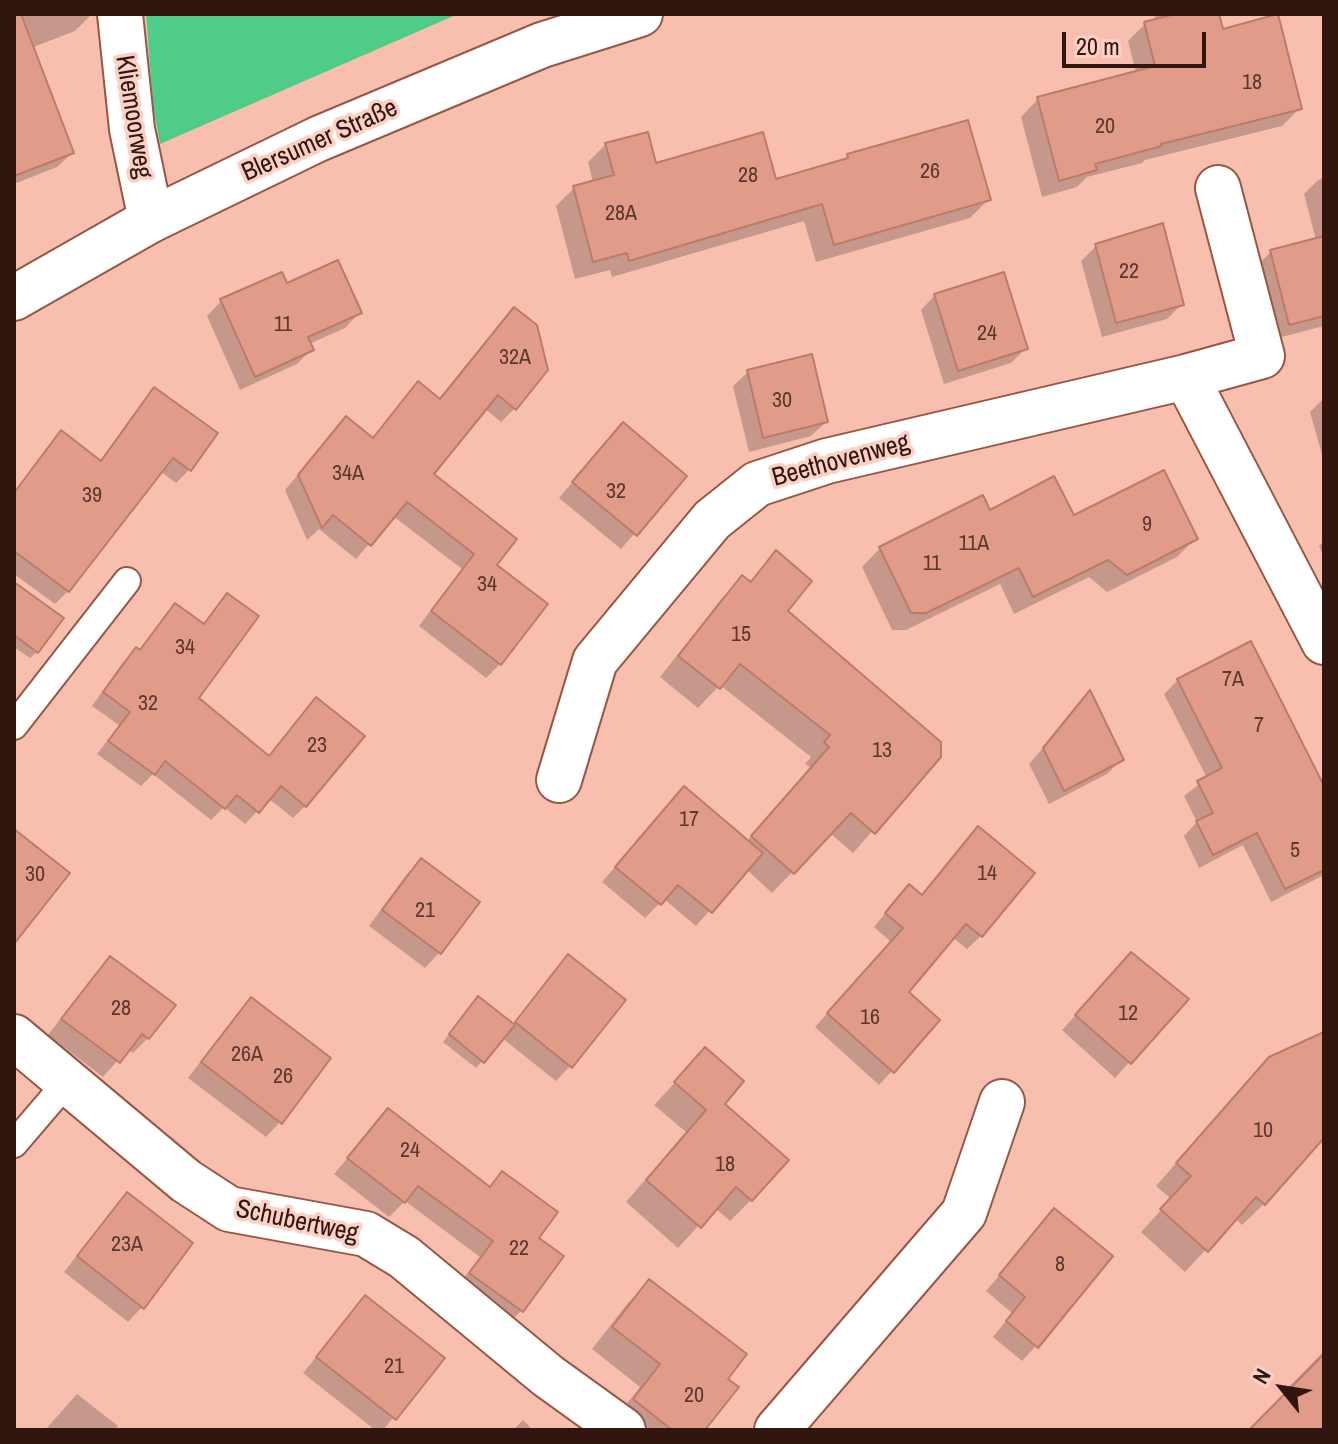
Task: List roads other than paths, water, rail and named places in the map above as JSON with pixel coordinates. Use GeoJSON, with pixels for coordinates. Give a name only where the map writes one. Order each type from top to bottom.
{"type":"FeatureCollection","features":[{"type":"Feature","properties":{"kind":"street","name":"Kliemoorweg"},"geometry":{"type":"LineString","coordinates":[[120,14],[132,129],[151,220]]}},
{"type":"Feature","properties":{"kind":"street","name":"Blersumer Straße"},"geometry":{"type":"LineString","coordinates":[[14,298],[151,220],[318,139],[528,50],[640,14]]}},
{"type":"Feature","properties":{"kind":"street","name":"Beethovenweg"},"geometry":{"type":"LineString","coordinates":[[559,780],[595,661],[712,520],[757,484],[827,461],[1186,377],[1262,356],[1218,188]]}},
{"type":"Feature","properties":{"kind":"street"},"geometry":{"type":"LineString","coordinates":[[1186,377],[1324,642]]}},
{"type":"Feature","properties":{"kind":"street","name":"Schubertweg"},"geometry":{"type":"LineString","coordinates":[[14,1037],[186,1181],[229,1209],[366,1234],[404,1257],[548,1376],[623,1430]]}},
{"type":"Feature","properties":{"kind":"street"},"geometry":{"type":"LineString","coordinates":[[777,1430],[964,1213],[1002,1102]]}},
{"type":"Feature","properties":{"kind":"lane"},"geometry":{"type":"LineString","coordinates":[[14,726],[127,581]]}},
{"type":"Feature","properties":{"kind":"lane"},"geometry":{"type":"LineString","coordinates":[[14,1144],[67,1082]]}}]}
